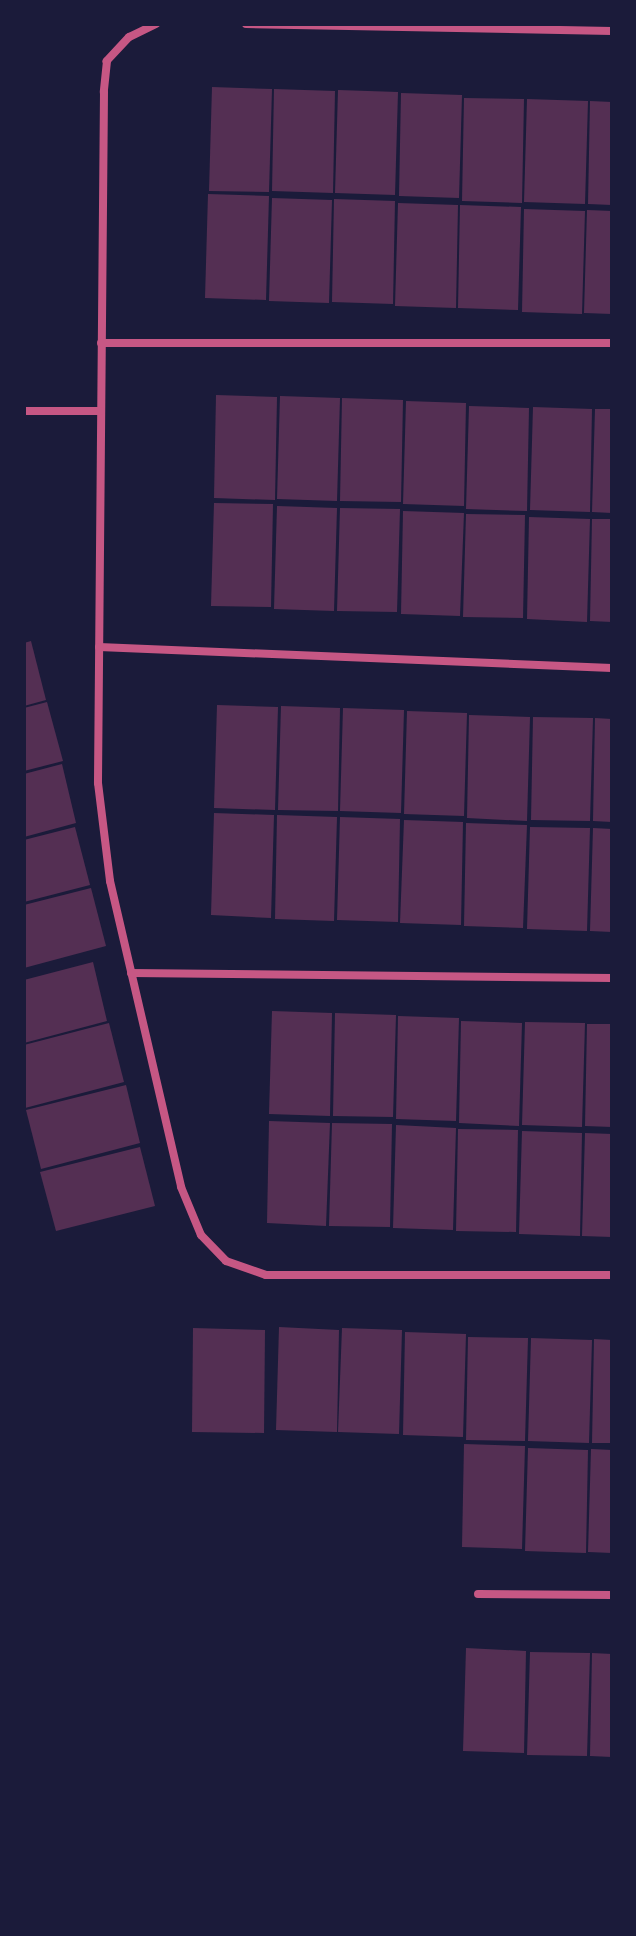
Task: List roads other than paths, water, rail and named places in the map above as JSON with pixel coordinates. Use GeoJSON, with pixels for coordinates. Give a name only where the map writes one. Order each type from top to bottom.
{"type":"FeatureCollection","features":[{"type":"Feature","properties":{"kind":"street"},"geometry":{"type":"LineString","coordinates":[[156,24],[129,37],[107,61],[101,343],[98,783],[110,881],[181,1187],[201,1235],[226,1261],[266,1275],[612,1275]]}},
{"type":"Feature","properties":{"kind":"street"},"geometry":{"type":"LineString","coordinates":[[246,24],[612,31]]}},
{"type":"Feature","properties":{"kind":"street"},"geometry":{"type":"LineString","coordinates":[[101,343],[612,343]]}},
{"type":"Feature","properties":{"kind":"street"},"geometry":{"type":"LineString","coordinates":[[24,411],[101,411]]}},
{"type":"Feature","properties":{"kind":"street"},"geometry":{"type":"LineString","coordinates":[[99,647],[612,668]]}},
{"type":"Feature","properties":{"kind":"street"},"geometry":{"type":"LineString","coordinates":[[131,973],[612,978]]}},
{"type":"Feature","properties":{"kind":"street"},"geometry":{"type":"LineString","coordinates":[[478,1594],[612,1595]]}}]}
